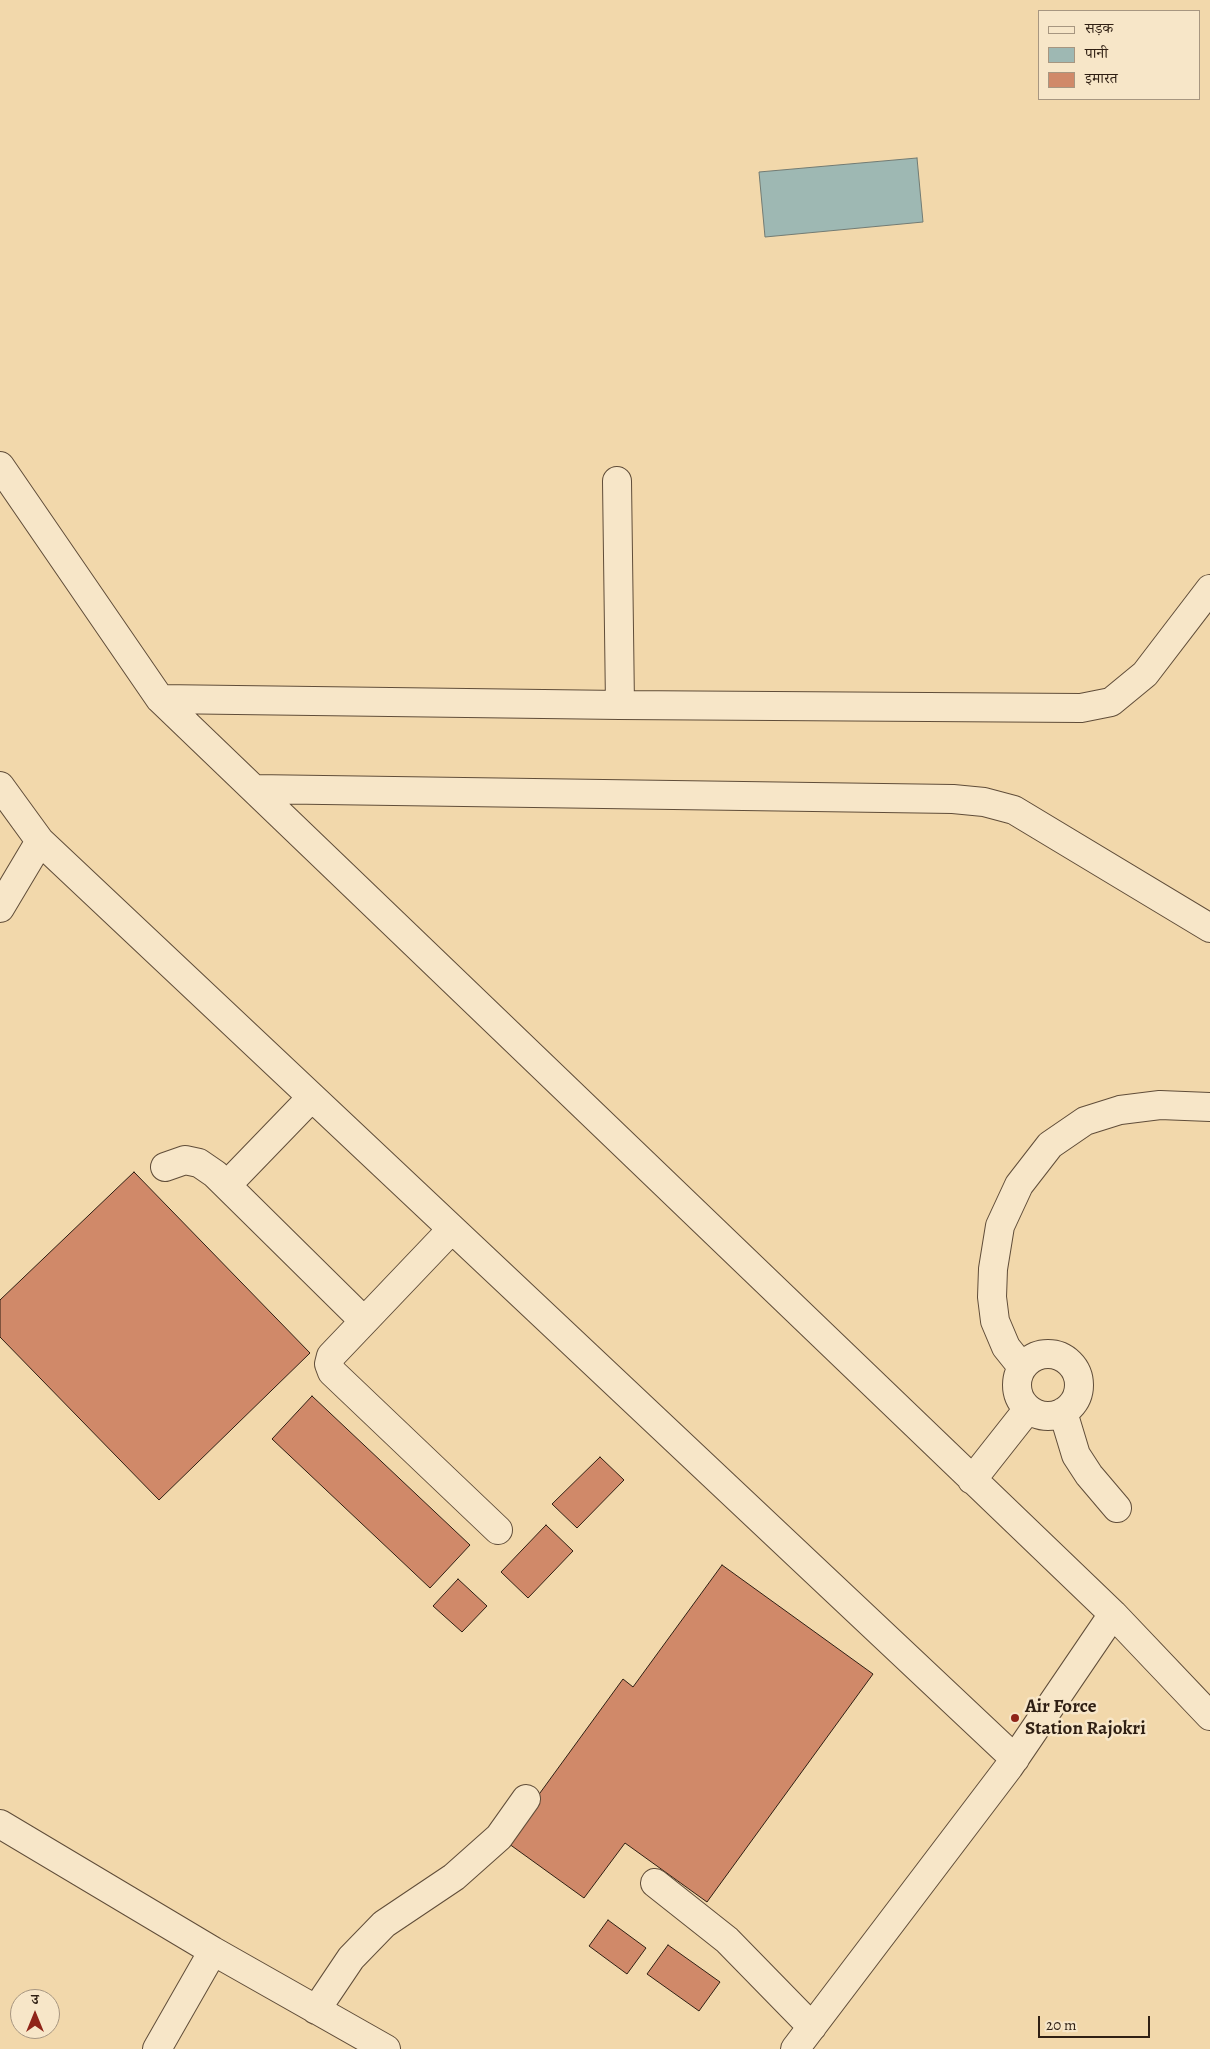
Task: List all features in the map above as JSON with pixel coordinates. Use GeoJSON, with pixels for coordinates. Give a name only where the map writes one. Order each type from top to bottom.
{"type":"FeatureCollection","features":[{"type":"Feature","properties":{"kind":"street"},"geometry":{"type":"LineString","coordinates":[[0,466],[160,699],[1113,1614],[1210,1716]]}},
{"type":"Feature","properties":{"kind":"street"},"geometry":{"type":"LineString","coordinates":[[617,482],[620,706]]}},
{"type":"Feature","properties":{"kind":"street"},"geometry":{"type":"LineString","coordinates":[[160,699],[620,706],[1081,708],[1111,702],[1145,674],[1210,588]]}},
{"type":"Feature","properties":{"kind":"street"},"geometry":{"type":"LineString","coordinates":[[0,786],[40,842],[1015,1759]]}},
{"type":"Feature","properties":{"kind":"street"},"geometry":{"type":"LineString","coordinates":[[254,789],[953,799],[984,802],[1014,810],[1210,928]]}},
{"type":"Feature","properties":{"kind":"street"},"geometry":{"type":"LineString","coordinates":[[0,908],[40,842]]}},
{"type":"Feature","properties":{"kind":"street"},"geometry":{"type":"LineString","coordinates":[[227,1185],[312,1097]]}},
{"type":"Feature","properties":{"kind":"street"},"geometry":{"type":"LineString","coordinates":[[1022,1367],[1006,1348],[995,1321],[992,1297],[993,1269],[1000,1226],[1019,1185],[1050,1145],[1085,1121],[1120,1110],[1160,1105],[1210,1107]]}},
{"type":"Feature","properties":{"kind":"street"},"geometry":{"type":"LineString","coordinates":[[166,1166],[185,1160],[199,1163],[227,1185],[364,1321]]}},
{"type":"Feature","properties":{"kind":"street"},"geometry":{"type":"LineString","coordinates":[[452,1229],[331,1356],[329,1364],[332,1372],[498,1530]]}},
{"type":"Feature","properties":{"kind":"street"},"geometry":{"type":"LineString","coordinates":[[1048,1353],[1058,1355],[1074,1367],[1079,1377],[1077,1397],[1071,1406],[1053,1416],[1043,1416],[1028,1409],[1019,1397],[1017,1387],[1017,1377],[1028,1360],[1048,1353]]}},
{"type":"Feature","properties":{"kind":"street"},"geometry":{"type":"LineString","coordinates":[[972,1480],[1028,1409]]}},
{"type":"Feature","properties":{"kind":"street"},"geometry":{"type":"LineString","coordinates":[[1063,1412],[1076,1455],[1089,1475],[1117,1508]]}},
{"type":"Feature","properties":{"kind":"street"},"geometry":{"type":"LineString","coordinates":[[795,2049],[1015,1759],[1113,1614]]}},
{"type":"Feature","properties":{"kind":"street"},"geometry":{"type":"LineString","coordinates":[[316,2010],[351,1958],[384,1924],[454,1876],[499,1837],[526,1799]]}},
{"type":"Feature","properties":{"kind":"street"},"geometry":{"type":"LineString","coordinates":[[0,1824],[376,2047]]}},
{"type":"Feature","properties":{"kind":"street"},"geometry":{"type":"LineString","coordinates":[[655,1883],[727,1940],[812,2027]]}},
{"type":"Feature","properties":{"kind":"street"},"geometry":{"type":"LineString","coordinates":[[157,2049],[213,1951]]}},
{"type":"Feature","properties":{"kind":"water"},"geometry":{"type":"Polygon","coordinates":[[[917,158],[923,222],[765,237],[759,172],[917,158]]]}},
{"type":"Feature","properties":{"kind":"building"},"geometry":{"type":"Polygon","coordinates":[[[134,1172],[310,1353],[159,1500],[0,1337],[0,1300],[134,1172]]]}},
{"type":"Feature","properties":{"kind":"building"},"geometry":{"type":"Polygon","coordinates":[[[312,1396],[470,1545],[430,1588],[272,1439],[312,1396]]]}},
{"type":"Feature","properties":{"kind":"building"},"geometry":{"type":"Polygon","coordinates":[[[600,1457],[624,1480],[577,1528],[552,1504],[600,1457]]]}},
{"type":"Feature","properties":{"kind":"building"},"geometry":{"type":"Polygon","coordinates":[[[546,1525],[573,1551],[528,1598],[501,1572],[546,1525]]]}},
{"type":"Feature","properties":{"kind":"building"},"geometry":{"type":"Polygon","coordinates":[[[722,1565],[873,1674],[707,1902],[625,1843],[584,1898],[505,1841],[623,1679],[633,1687],[722,1565]]]}},
{"type":"Feature","properties":{"kind":"building"},"geometry":{"type":"Polygon","coordinates":[[[458,1579],[487,1606],[462,1632],[433,1606],[458,1579]]]}},
{"type":"Feature","properties":{"kind":"building"},"geometry":{"type":"Polygon","coordinates":[[[608,1920],[646,1948],[627,1974],[589,1946],[608,1920]]]}},
{"type":"Feature","properties":{"kind":"building"},"geometry":{"type":"Polygon","coordinates":[[[668,1945],[720,1982],[699,2011],[647,1974],[668,1945]]]}},
{"type":"Feature","properties":{"kind":"place","name":"Air Force Station Rajokri"},"geometry":{"type":"Point","coordinates":[1015,1718]}}]}
